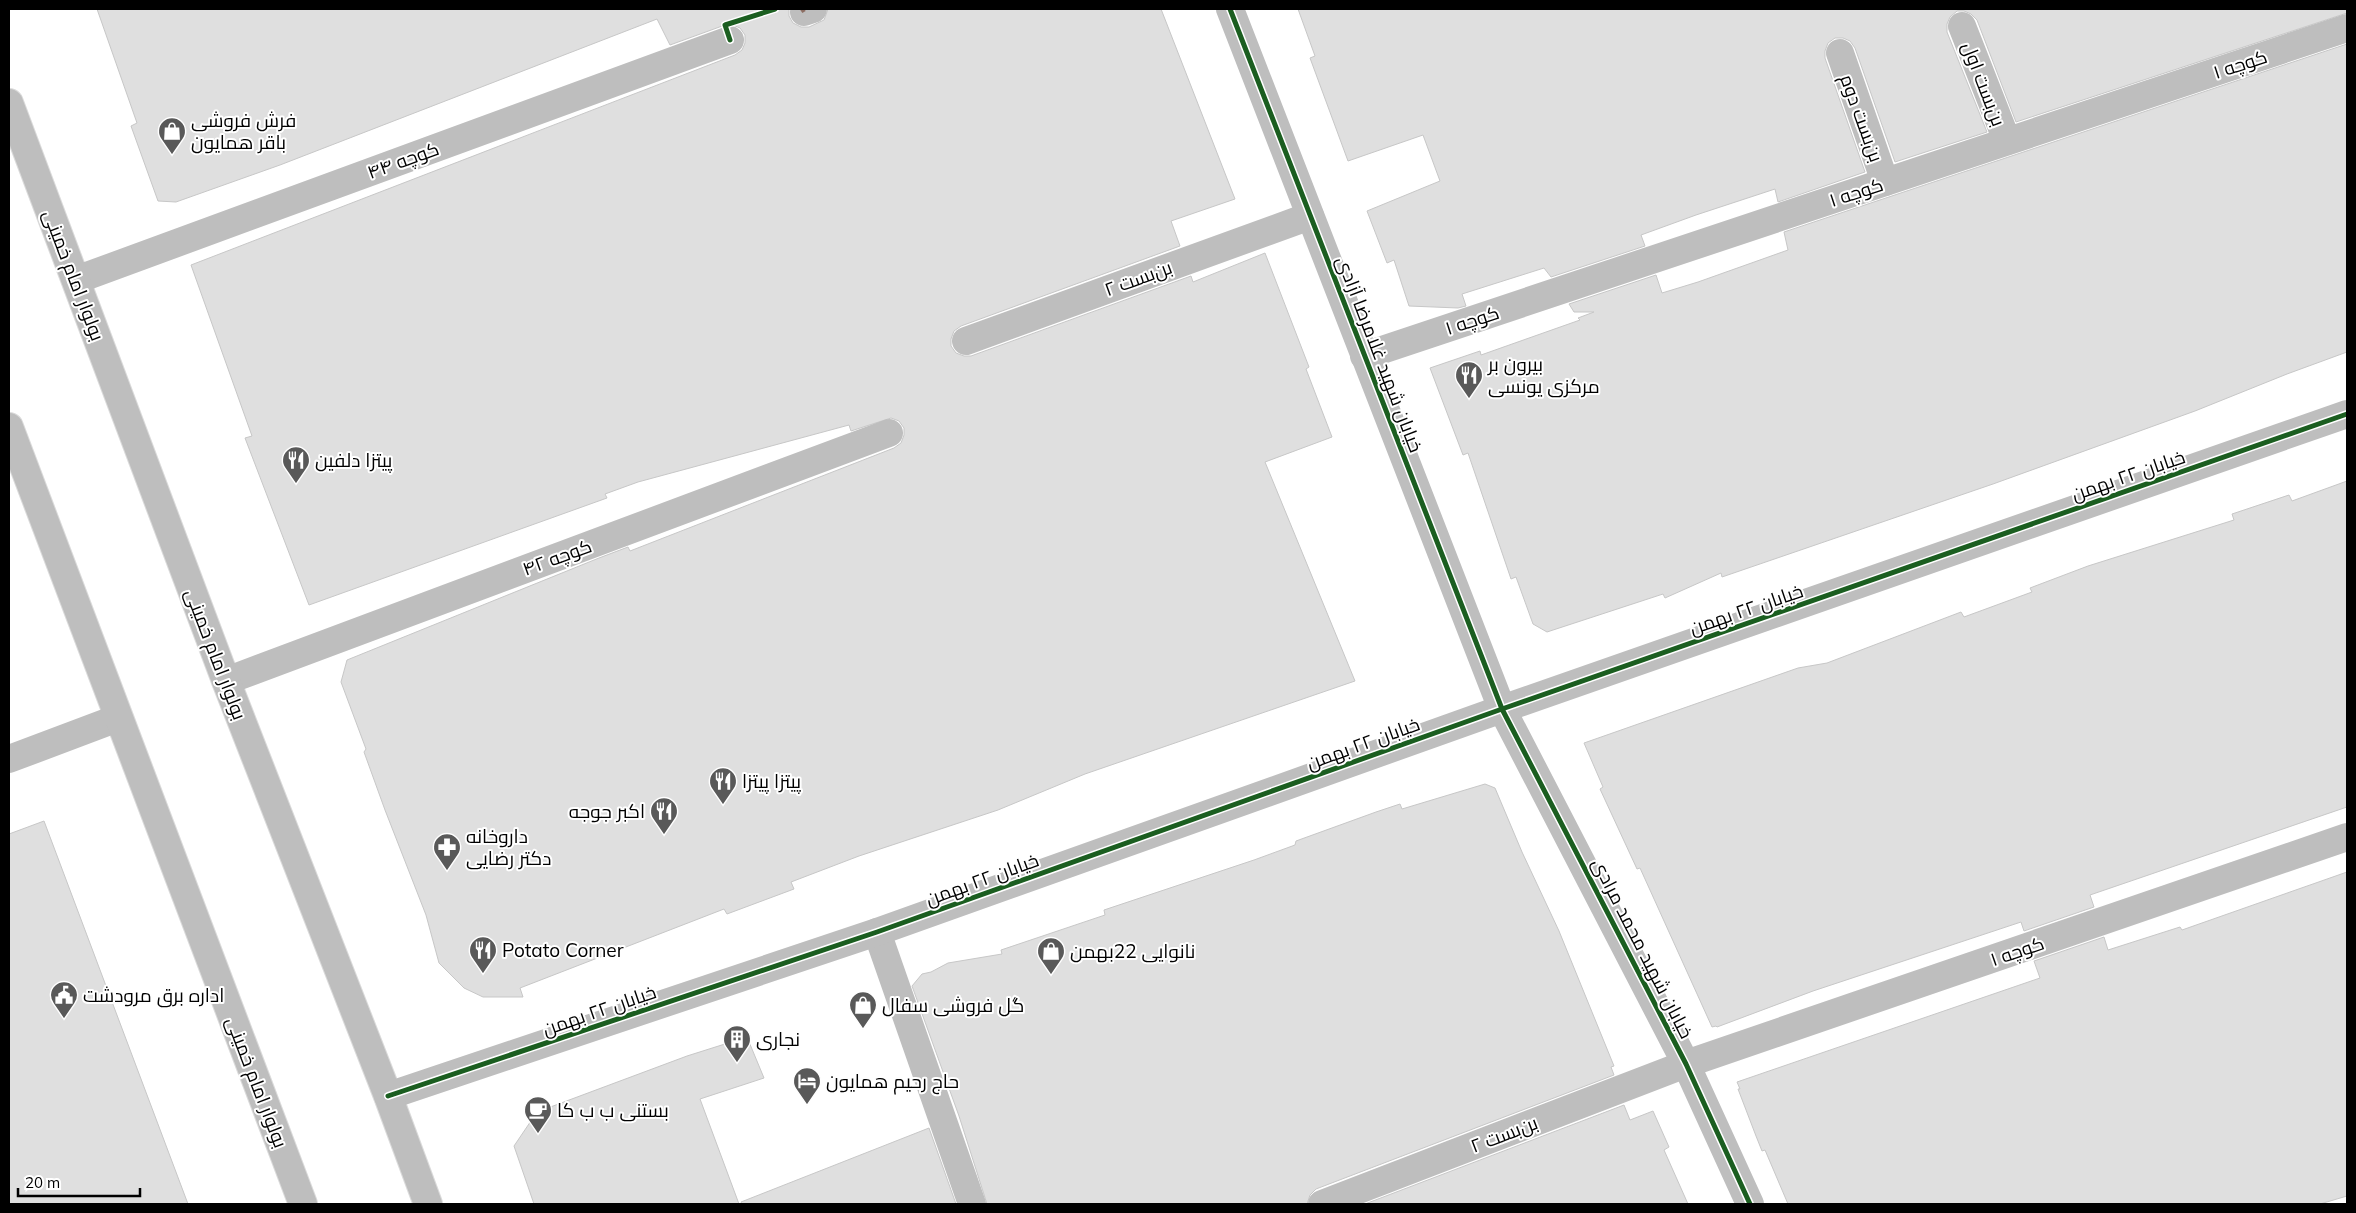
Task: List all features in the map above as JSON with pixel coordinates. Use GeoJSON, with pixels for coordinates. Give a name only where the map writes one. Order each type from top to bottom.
{"type":"FeatureCollection","features":[{"type":"Feature","properties":{"kind":"street","name":"خیابان شهید غلامرضا آزادی"},"geometry":{"type":"LineString","coordinates":[[1230,9],[1502,710]]}},
{"type":"Feature","properties":{"kind":"street","name":"بن‌بست اول"},"geometry":{"type":"LineString","coordinates":[[1962,26],[2007,141]]}},
{"type":"Feature","properties":{"kind":"street","name":"کوچه ۱"},"geometry":{"type":"LineString","coordinates":[[1364,356],[2347,28]]}},
{"type":"Feature","properties":{"kind":"street","name":"کوچه ۴۴"},"geometry":{"type":"LineString","coordinates":[[76,280],[730,40]]}},
{"type":"Feature","properties":{"kind":"street","name":"بن‌بست دوم"},"geometry":{"type":"LineString","coordinates":[[1840,54],[1885,182]]}},
{"type":"Feature","properties":{"kind":"street","name":"بولوار امام خمینی"},"geometry":{"type":"LineString","coordinates":[[9,102],[226,681],[388,1096],[428,1204]]}},
{"type":"Feature","properties":{"kind":"street","name":"بن‌بست ۲"},"geometry":{"type":"LineString","coordinates":[[966,341],[1310,216]]}},
{"type":"Feature","properties":{"kind":"street","name":"خیابان ۲۲ بهمن"},"geometry":{"type":"LineString","coordinates":[[388,1096],[877,932],[1502,710],[2347,414]]}},
{"type":"Feature","properties":{"kind":"street","name":"بولوار امام خمینی"},"geometry":{"type":"LineString","coordinates":[[9,426],[303,1204]]}},
{"type":"Feature","properties":{"kind":"street","name":"کوچه ۴۲"},"geometry":{"type":"LineString","coordinates":[[226,681],[889,434]]}},
{"type":"Feature","properties":{"kind":"street","name":"خیابان شهید محمد مرادی"},"geometry":{"type":"LineString","coordinates":[[1502,710],[1686,1064],[1750,1204]]}},
{"type":"Feature","properties":{"kind":"street"},"geometry":{"type":"LineString","coordinates":[[9,759],[118,718]]}},
{"type":"Feature","properties":{"kind":"street","name":"کوچه ۱"},"geometry":{"type":"LineString","coordinates":[[1686,1064],[2347,837]]}},
{"type":"Feature","properties":{"kind":"street"},"geometry":{"type":"LineString","coordinates":[[877,932],[972,1204]]}},
{"type":"Feature","properties":{"kind":"street","name":"بن‌بست ۲"},"geometry":{"type":"LineString","coordinates":[[1322,1204],[1686,1064]]}},
{"type":"Feature","properties":{"kind":"building"},"geometry":{"type":"Polygon","coordinates":[[[97,9],[789,9],[789,16],[793,23],[801,27],[809,27],[824,20],[828,9],[1161,9],[1235,199],[1171,221],[1180,246],[961,326],[954,331],[951,346],[956,353],[971,356],[1191,276],[1193,282],[1265,253],[1309,367],[1306,369],[1332,437],[1265,462],[1355,681],[1085,774],[998,810],[859,856],[791,882],[794,889],[727,914],[724,909],[520,988],[523,997],[483,997],[464,988],[439,963],[426,915],[385,810],[364,752],[366,749],[341,682],[347,660],[599,558],[628,547],[630,551],[894,448],[901,443],[904,428],[899,421],[891,418],[851,431],[849,425],[638,482],[605,494],[607,498],[309,605],[245,438],[252,436],[191,265],[735,55],[742,50],[745,43],[745,35],[740,28],[733,25],[725,25],[670,45],[657,19],[280,165],[176,202],[158,201],[131,126],[137,123],[97,9]]]}},
{"type":"Feature","properties":{"kind":"building"},"geometry":{"type":"Polygon","coordinates":[[[1298,9],[2347,9],[2347,13],[2016,122],[1977,20],[1971,14],[1957,11],[1950,17],[1947,24],[1947,32],[1987,132],[1895,162],[1855,48],[1850,41],[1843,38],[1835,38],[1828,43],[1825,58],[1865,172],[1778,202],[1775,189],[1696,215],[1641,235],[1645,246],[1551,277],[1544,268],[1462,294],[1466,306],[1458,308],[1409,306],[1394,260],[1387,263],[1367,211],[1440,181],[1423,135],[1348,161],[1310,58],[1315,56],[1298,9]]]}},
{"type":"Feature","properties":{"kind":"building"},"geometry":{"type":"Polygon","coordinates":[[[2347,44],[2347,352],[2195,411],[1993,484],[1722,577],[1721,573],[1665,598],[1663,594],[1547,632],[1533,624],[1516,577],[1511,579],[1468,453],[1463,455],[1430,368],[1480,351],[1481,355],[1580,320],[1578,318],[1594,312],[1574,312],[1569,304],[1656,275],[1662,293],[1698,282],[1788,250],[1784,232],[2347,44]]]}},
{"type":"Feature","properties":{"kind":"building"},"geometry":{"type":"Polygon","coordinates":[[[2347,481],[2347,807],[2090,895],[2094,907],[2024,931],[2021,922],[1813,991],[1717,1027],[1712,1027],[1640,868],[1637,869],[1600,789],[1603,787],[1584,743],[1798,668],[1827,663],[1961,612],[1964,617],[2032,592],[2030,588],[2088,566],[2234,520],[2232,514],[2289,495],[2292,501],[2347,481]]]}},
{"type":"Feature","properties":{"kind":"building"},"geometry":{"type":"Polygon","coordinates":[[[1485,784],[1495,788],[1559,931],[1614,1066],[1611,1067],[1614,1075],[1316,1189],[1310,1195],[1307,1204],[987,1204],[959,1116],[912,986],[922,974],[931,972],[948,963],[1002,954],[1001,950],[1105,915],[1104,910],[1254,860],[1295,845],[1296,841],[1376,812],[1400,804],[1402,809],[1485,784]]]}},
{"type":"Feature","properties":{"kind":"building","name":"اداره برق مرودشت"},"geometry":{"type":"Polygon","coordinates":[[[44,821],[188,1204],[9,1204],[9,834],[44,821]]]}},
{"type":"Feature","properties":{"kind":"building"},"geometry":{"type":"Polygon","coordinates":[[[2347,872],[2347,1196],[2320,1204],[1788,1204],[1765,1150],[1762,1151],[1737,1082],[2040,978],[2034,961],[2104,937],[2108,950],[2180,927],[2182,930],[2347,872]]]}},
{"type":"Feature","properties":{"kind":"building"},"geometry":{"type":"Polygon","coordinates":[[[747,1037],[764,1078],[700,1099],[739,1204],[534,1204],[514,1146],[537,1112],[687,1056],[747,1037]]]}},
{"type":"Feature","properties":{"kind":"building"},"geometry":{"type":"Polygon","coordinates":[[[1624,1105],[1630,1120],[1653,1111],[1669,1147],[1664,1150],[1688,1204],[1365,1204],[1624,1105]]]}},
{"type":"Feature","properties":{"kind":"building"},"geometry":{"type":"Polygon","coordinates":[[[929,1128],[956,1204],[742,1204],[741,1202],[929,1128]]]}},
{"type":"Feature","properties":{"kind":"cycle path"},"geometry":{"type":"LineString","coordinates":[[730,40],[725,25],[775,9]]}},
{"type":"Feature","properties":{"kind":"cycle path"},"geometry":{"type":"LineString","coordinates":[[1230,9],[1502,709],[1686,1064],[1750,1204]]}},
{"type":"Feature","properties":{"kind":"cycle path"},"geometry":{"type":"LineString","coordinates":[[388,1096],[877,932],[1502,709],[2347,414]]}},
{"type":"Feature","properties":{"kind":"place","name":"فرش فروشی باقر همایون"},"geometry":{"type":"Point","coordinates":[172,155]}},
{"type":"Feature","properties":{"kind":"place","name":"بیرون بر مرکزی یونسی"},"geometry":{"type":"Point","coordinates":[1469,399]}},
{"type":"Feature","properties":{"kind":"place","name":"پیتزا دلفین"},"geometry":{"type":"Point","coordinates":[296,484]}},
{"type":"Feature","properties":{"kind":"place","name":"پیتزا پیتزا"},"geometry":{"type":"Point","coordinates":[723,805]}},
{"type":"Feature","properties":{"kind":"place","name":"اکبر جوجه"},"geometry":{"type":"Point","coordinates":[664,835]}},
{"type":"Feature","properties":{"kind":"place","name":"داروخانه دکتر رضایی"},"geometry":{"type":"Point","coordinates":[447,871]}},
{"type":"Feature","properties":{"kind":"place","name":"Potato Corner"},"geometry":{"type":"Point","coordinates":[483,974]}},
{"type":"Feature","properties":{"kind":"place","name":"نانوایی 22بهمن"},"geometry":{"type":"Point","coordinates":[1051,975]}},
{"type":"Feature","properties":{"kind":"place","name":"اداره برق مرودشت"},"geometry":{"type":"Point","coordinates":[64,1019]}},
{"type":"Feature","properties":{"kind":"place","name":"گل فروشی سفال"},"geometry":{"type":"Point","coordinates":[863,1029]}},
{"type":"Feature","properties":{"kind":"place","name":"نجاری"},"geometry":{"type":"Point","coordinates":[737,1063]}},
{"type":"Feature","properties":{"kind":"place","name":"حاج رحیم همایون"},"geometry":{"type":"Point","coordinates":[807,1105]}},
{"type":"Feature","properties":{"kind":"place","name":"بستنی ب ب کا"},"geometry":{"type":"Point","coordinates":[538,1134]}}]}
